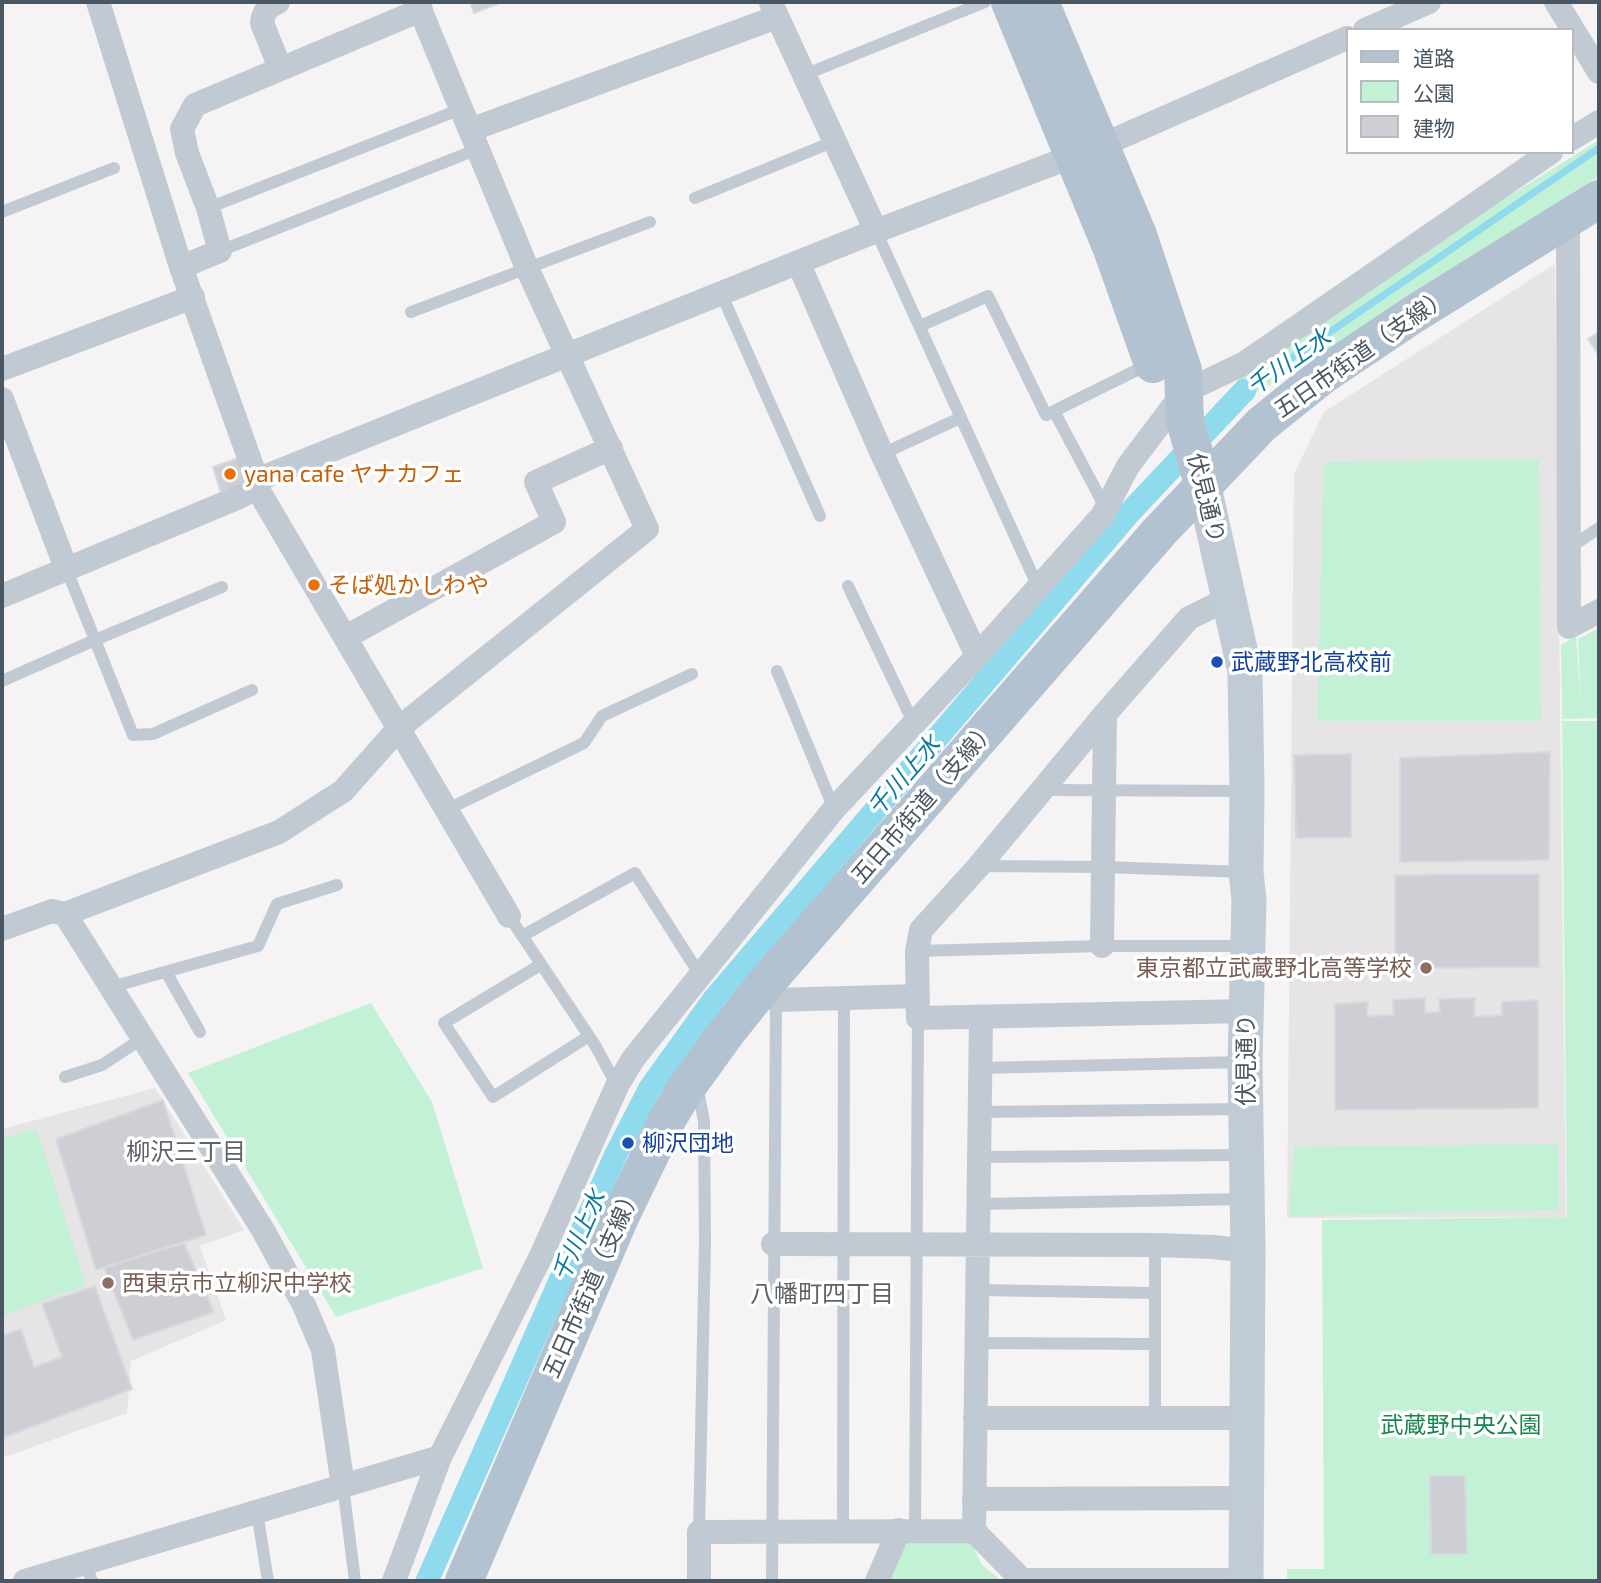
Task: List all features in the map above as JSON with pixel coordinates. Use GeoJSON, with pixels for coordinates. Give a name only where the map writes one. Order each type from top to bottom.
{"type":"FeatureCollection","features":[{"type":"Feature","properties":{"kind":"main road","name":"伏見通り"},"geometry":{"type":"LineString","coordinates":[[1010,2],[1086,151],[1138,235],[1183,370],[1181,406],[1201,473]]}},
{"type":"Feature","properties":{"kind":"main road","name":"伏見通り"},"geometry":{"type":"LineString","coordinates":[[1041,2],[1112,249],[1157,377],[1181,406]]}},
{"type":"Feature","properties":{"kind":"main road","name":"五日市街道（支線）"},"geometry":{"type":"LineString","coordinates":[[464,1581],[625,1206],[668,1118],[726,1032],[770,992],[1080,621],[1160,531],[1201,473],[1323,375],[1414,314],[1599,199]]}},
{"type":"Feature","properties":{"kind":"street"},"geometry":{"type":"LineString","coordinates":[[98,2],[181,267],[256,478],[257,488],[516,926]]}},
{"type":"Feature","properties":{"kind":"street"},"geometry":{"type":"LineString","coordinates":[[1370,28],[1428,2]]}},
{"type":"Feature","properties":{"kind":"street"},"geometry":{"type":"LineString","coordinates":[[1556,2],[1572,28]]}},
{"type":"Feature","properties":{"kind":"street"},"geometry":{"type":"LineString","coordinates":[[271,3],[262,16],[261,23],[280,68]]}},
{"type":"Feature","properties":{"kind":"street"},"geometry":{"type":"LineString","coordinates":[[2,929],[52,911],[65,914],[279,832],[343,792],[399,728],[647,529],[527,268],[419,6],[195,105],[182,129],[187,153],[208,208],[220,251],[181,267]]}},
{"type":"Feature","properties":{"kind":"street"},"geometry":{"type":"LineString","coordinates":[[470,129],[774,9],[876,231]]}},
{"type":"Feature","properties":{"kind":"street"},"geometry":{"type":"LineString","coordinates":[[1573,30],[1599,72]]}},
{"type":"Feature","properties":{"kind":"street"},"geometry":{"type":"LineString","coordinates":[[2,596],[235,499],[257,488],[264,478],[798,262],[1086,151],[1346,38]]}},
{"type":"Feature","properties":{"kind":"street"},"geometry":{"type":"LineString","coordinates":[[1573,138],[1599,122]]}},
{"type":"Feature","properties":{"kind":"street"},"geometry":{"type":"LineString","coordinates":[[394,1581],[440,1457],[541,1256],[617,1086],[633,1059],[834,809],[978,656],[1102,516],[1128,466],[1181,406],[1548,154]]}},
{"type":"Feature","properties":{"kind":"street"},"geometry":{"type":"LineString","coordinates":[[1568,219],[1569,627],[1599,611]]}},
{"type":"Feature","properties":{"kind":"street"},"geometry":{"type":"LineString","coordinates":[[798,262],[882,454],[978,656]]}},
{"type":"Feature","properties":{"kind":"street"},"geometry":{"type":"LineString","coordinates":[[2,369],[192,297]]}},
{"type":"Feature","properties":{"kind":"street"},"geometry":{"type":"LineString","coordinates":[[2,398],[66,568]]}},
{"type":"Feature","properties":{"kind":"street"},"geometry":{"type":"LineString","coordinates":[[346,637],[554,522],[536,482],[611,448]]}},
{"type":"Feature","properties":{"kind":"street","name":"伏見通り"},"geometry":{"type":"LineString","coordinates":[[1201,473],[1245,672],[1248,901],[1245,1062],[1248,1199],[1246,1578]]}},
{"type":"Feature","properties":{"kind":"street"},"geometry":{"type":"LineString","coordinates":[[918,1007],[917,951],[921,930],[979,866],[1189,618],[1230,598]]}},
{"type":"Feature","properties":{"kind":"street"},"geometry":{"type":"LineString","coordinates":[[1102,946],[1105,714]]}},
{"type":"Feature","properties":{"kind":"street"},"geometry":{"type":"LineString","coordinates":[[65,914],[263,1230],[304,1305],[323,1350],[343,1486]]}},
{"type":"Feature","properties":{"kind":"street"},"geometry":{"type":"LineString","coordinates":[[770,992],[844,998],[981,1017],[1246,1011]]}},
{"type":"Feature","properties":{"kind":"street"},"geometry":{"type":"LineString","coordinates":[[981,1017],[974,1531],[1020,1578]]}},
{"type":"Feature","properties":{"kind":"street"},"geometry":{"type":"LineString","coordinates":[[773,1244],[1155,1245],[1248,1251]]}},
{"type":"Feature","properties":{"kind":"street"},"geometry":{"type":"LineString","coordinates":[[975,1418],[1247,1418]]}},
{"type":"Feature","properties":{"kind":"street"},"geometry":{"type":"LineString","coordinates":[[25,1581],[89,1572],[257,1512],[440,1457]]}},
{"type":"Feature","properties":{"kind":"street"},"geometry":{"type":"LineString","coordinates":[[974,1499],[1247,1498]]}},
{"type":"Feature","properties":{"kind":"street"},"geometry":{"type":"LineString","coordinates":[[877,1581],[907,1530]]}},
{"type":"Feature","properties":{"kind":"street"},"geometry":{"type":"LineString","coordinates":[[699,1581],[699,1532],[974,1531]]}},
{"type":"Feature","properties":{"kind":"lane"},"geometry":{"type":"LineString","coordinates":[[804,75],[985,2]]}},
{"type":"Feature","properties":{"kind":"lane"},"geometry":{"type":"LineString","coordinates":[[208,208],[470,129]]}},
{"type":"Feature","properties":{"kind":"lane"},"geometry":{"type":"LineString","coordinates":[[220,251],[470,129]]}},
{"type":"Feature","properties":{"kind":"lane"},"geometry":{"type":"LineString","coordinates":[[695,198],[835,141]]}},
{"type":"Feature","properties":{"kind":"lane"},"geometry":{"type":"LineString","coordinates":[[2,212],[114,168]]}},
{"type":"Feature","properties":{"kind":"lane"},"geometry":{"type":"LineString","coordinates":[[411,312],[650,222]]}},
{"type":"Feature","properties":{"kind":"lane"},"geometry":{"type":"LineString","coordinates":[[876,231],[1038,587]]}},
{"type":"Feature","properties":{"kind":"lane"},"geometry":{"type":"LineString","coordinates":[[721,293],[820,516]]}},
{"type":"Feature","properties":{"kind":"lane"},"geometry":{"type":"LineString","coordinates":[[920,326],[988,296],[1046,415],[1153,362]]}},
{"type":"Feature","properties":{"kind":"lane"},"geometry":{"type":"LineString","coordinates":[[1054,411],[1105,509]]}},
{"type":"Feature","properties":{"kind":"lane"},"geometry":{"type":"LineString","coordinates":[[882,454],[960,418]]}},
{"type":"Feature","properties":{"kind":"lane"},"geometry":{"type":"LineString","coordinates":[[1569,548],[1599,527]]}},
{"type":"Feature","properties":{"kind":"lane"},"geometry":{"type":"LineString","coordinates":[[66,568],[133,735],[153,734],[252,690]]}},
{"type":"Feature","properties":{"kind":"lane"},"geometry":{"type":"LineString","coordinates":[[848,586],[914,724]]}},
{"type":"Feature","properties":{"kind":"lane"},"geometry":{"type":"LineString","coordinates":[[2,681],[222,587]]}},
{"type":"Feature","properties":{"kind":"lane"},"geometry":{"type":"LineString","coordinates":[[777,671],[834,809]]}},
{"type":"Feature","properties":{"kind":"lane"},"geometry":{"type":"LineString","coordinates":[[446,810],[584,743],[602,716],[692,674]]}},
{"type":"Feature","properties":{"kind":"lane"},"geometry":{"type":"LineString","coordinates":[[1042,790],[1247,791]]}},
{"type":"Feature","properties":{"kind":"lane"},"geometry":{"type":"LineString","coordinates":[[979,866],[1246,872]]}},
{"type":"Feature","properties":{"kind":"lane"},"geometry":{"type":"LineString","coordinates":[[617,1086],[589,1036],[516,926],[635,873],[701,975]]}},
{"type":"Feature","properties":{"kind":"lane"},"geometry":{"type":"LineString","coordinates":[[111,987],[258,946],[277,904],[337,885]]}},
{"type":"Feature","properties":{"kind":"lane"},"geometry":{"type":"LineString","coordinates":[[917,951],[1102,946],[1248,946]]}},
{"type":"Feature","properties":{"kind":"lane"},"geometry":{"type":"LineString","coordinates":[[540,965],[444,1023],[493,1097],[589,1036]]}},
{"type":"Feature","properties":{"kind":"lane"},"geometry":{"type":"LineString","coordinates":[[166,972],[200,1032]]}},
{"type":"Feature","properties":{"kind":"lane"},"geometry":{"type":"LineString","coordinates":[[770,992],[773,1244],[772,1581]]}},
{"type":"Feature","properties":{"kind":"lane"},"geometry":{"type":"LineString","coordinates":[[843,1530],[844,998]]}},
{"type":"Feature","properties":{"kind":"lane"},"geometry":{"type":"LineString","coordinates":[[907,1530],[917,1245],[918,1007]]}},
{"type":"Feature","properties":{"kind":"lane"},"geometry":{"type":"LineString","coordinates":[[65,1077],[102,1065],[143,1038]]}},
{"type":"Feature","properties":{"kind":"lane"},"geometry":{"type":"LineString","coordinates":[[980,1068],[1245,1062]]}},
{"type":"Feature","properties":{"kind":"lane"},"geometry":{"type":"LineString","coordinates":[[694,1076],[705,1121],[699,1532]]}},
{"type":"Feature","properties":{"kind":"lane"},"geometry":{"type":"LineString","coordinates":[[979,1112],[1246,1109]]}},
{"type":"Feature","properties":{"kind":"lane"},"geometry":{"type":"LineString","coordinates":[[979,1157],[1247,1155]]}},
{"type":"Feature","properties":{"kind":"lane"},"geometry":{"type":"LineString","coordinates":[[978,1204],[1248,1199]]}},
{"type":"Feature","properties":{"kind":"lane"},"geometry":{"type":"LineString","coordinates":[[1155,1245],[1155,1417]]}},
{"type":"Feature","properties":{"kind":"lane"},"geometry":{"type":"LineString","coordinates":[[977,1290],[1155,1293]]}},
{"type":"Feature","properties":{"kind":"lane"},"geometry":{"type":"LineString","coordinates":[[976,1343],[1155,1344]]}},
{"type":"Feature","properties":{"kind":"lane"},"geometry":{"type":"LineString","coordinates":[[343,1486],[355,1581]]}},
{"type":"Feature","properties":{"kind":"lane"},"geometry":{"type":"LineString","coordinates":[[257,1512],[268,1581]]}},
{"type":"Feature","properties":{"kind":"lane"},"geometry":{"type":"LineString","coordinates":[[1020,1578],[1246,1578]]}},
{"type":"Feature","properties":{"kind":"shaded area","name":"東京都立武蔵野北高等学校"},"geometry":{"type":"Polygon","coordinates":[[[1555,264],[1566,1217],[1287,1218],[1294,474],[1324,412],[1555,264]]]}},
{"type":"Feature","properties":{"kind":"shaded area","name":"西東京市立柳沢中学校"},"geometry":{"type":"Polygon","coordinates":[[[155,1088],[244,1230],[200,1246],[226,1320],[131,1361],[127,1413],[2,1458],[2,1129],[155,1088]]]}},
{"type":"Feature","properties":{"kind":"green space"},"geometry":{"type":"Polygon","coordinates":[[[1599,140],[1599,176],[1323,355],[1257,392],[1242,388],[1235,376],[1467,222],[1599,140]]]}},
{"type":"Feature","properties":{"kind":"green space"},"geometry":{"type":"Polygon","coordinates":[[[1539,459],[1541,721],[1317,721],[1324,462],[1539,459]]]}},
{"type":"Feature","properties":{"kind":"green space"},"geometry":{"type":"Polygon","coordinates":[[[1599,628],[1599,700],[1596,700],[1599,701],[1599,718],[1562,719],[1561,645],[1576,636],[1581,701],[1578,639],[1599,628]]]}},
{"type":"Feature","properties":{"kind":"green space","name":"武蔵野中央公園"},"geometry":{"type":"Polygon","coordinates":[[[1562,721],[1599,721],[1599,1581],[1287,1581],[1287,1569],[1324,1569],[1322,1220],[1567,1217],[1562,721]]]}},
{"type":"Feature","properties":{"kind":"green space"},"geometry":{"type":"Polygon","coordinates":[[[371,1003],[432,1102],[483,1268],[336,1317],[188,1073],[371,1003]]]}},
{"type":"Feature","properties":{"kind":"green space"},"geometry":{"type":"Polygon","coordinates":[[[37,1129],[86,1285],[2,1316],[2,1138],[37,1129]]]}},
{"type":"Feature","properties":{"kind":"green space"},"geometry":{"type":"Polygon","coordinates":[[[1558,1144],[1559,1210],[1289,1216],[1294,1147],[1558,1144]]]}},
{"type":"Feature","properties":{"kind":"green space"},"geometry":{"type":"Polygon","coordinates":[[[902,1537],[970,1538],[981,1564],[1002,1581],[883,1581],[902,1537]]]}},
{"type":"Feature","properties":{"kind":"building"},"geometry":{"type":"Polygon","coordinates":[[[470,2],[502,2],[474,13],[470,2]]]}},
{"type":"Feature","properties":{"kind":"building"},"geometry":{"type":"Polygon","coordinates":[[[1599,332],[1599,353],[1598,354],[1588,339],[1599,332]]]}},
{"type":"Feature","properties":{"kind":"building","name":"yana cafe ヤナカフェ"},"geometry":{"type":"Polygon","coordinates":[[[239,458],[246,483],[221,493],[213,467],[239,458]]]}},
{"type":"Feature","properties":{"kind":"building"},"geometry":{"type":"Polygon","coordinates":[[[1550,752],[1549,860],[1400,862],[1400,758],[1550,752]]]}},
{"type":"Feature","properties":{"kind":"building"},"geometry":{"type":"Polygon","coordinates":[[[1351,754],[1351,837],[1296,838],[1294,755],[1351,754]]]}},
{"type":"Feature","properties":{"kind":"building"},"geometry":{"type":"Polygon","coordinates":[[[1539,874],[1539,967],[1395,968],[1395,875],[1539,874]]]}},
{"type":"Feature","properties":{"kind":"building"},"geometry":{"type":"Polygon","coordinates":[[[1425,998],[1425,1013],[1440,1012],[1439,999],[1475,998],[1474,1017],[1502,1015],[1502,1002],[1538,1000],[1538,1108],[1335,1110],[1335,1004],[1368,1002],[1367,1016],[1394,1015],[1393,1000],[1425,998]]]}},
{"type":"Feature","properties":{"kind":"building"},"geometry":{"type":"Polygon","coordinates":[[[163,1100],[206,1235],[96,1270],[56,1139],[163,1100]]]}},
{"type":"Feature","properties":{"kind":"building"},"geometry":{"type":"Polygon","coordinates":[[[184,1243],[214,1312],[133,1340],[104,1267],[184,1243]]]}},
{"type":"Feature","properties":{"kind":"building"},"geometry":{"type":"Polygon","coordinates":[[[95,1286],[132,1389],[2,1438],[2,1336],[21,1329],[34,1367],[62,1357],[42,1304],[95,1286]]]}},
{"type":"Feature","properties":{"kind":"building"},"geometry":{"type":"Polygon","coordinates":[[[1430,1476],[1465,1476],[1467,1554],[1431,1554],[1430,1476]]]}},
{"type":"Feature","properties":{"kind":"waterway","name":"千川上水"},"geometry":{"type":"LineString","coordinates":[[1245,390],[1599,148]]}},
{"type":"Feature","properties":{"kind":"waterway","name":"千川上水"},"geometry":{"type":"LineString","coordinates":[[427,1581],[616,1154],[650,1088],[714,999],[1131,511],[1245,390]]}},
{"type":"Feature","properties":{"kind":"place","name":"yana cafe ヤナカフェ"},"geometry":{"type":"Point","coordinates":[230,474]}},
{"type":"Feature","properties":{"kind":"place","name":"そば処かしわや"},"geometry":{"type":"Point","coordinates":[314,585]}},
{"type":"Feature","properties":{"kind":"place","name":"武蔵野北高校前"},"geometry":{"type":"Point","coordinates":[1217,662]}},
{"type":"Feature","properties":{"kind":"place","name":"東京都立武蔵野北高等学校"},"geometry":{"type":"Point","coordinates":[1426,968]}},
{"type":"Feature","properties":{"kind":"place","name":"柳沢団地"},"geometry":{"type":"Point","coordinates":[628,1143]}},
{"type":"Feature","properties":{"kind":"place","name":"西東京市立柳沢中学校"},"geometry":{"type":"Point","coordinates":[108,1283]}},
{"type":"Feature","properties":{"kind":"district","name":"柳沢三丁目"},"geometry":{"type":"Point","coordinates":[186,1152]}},
{"type":"Feature","properties":{"kind":"district","name":"八幡町四丁目"},"geometry":{"type":"Point","coordinates":[822,1294]}}]}
